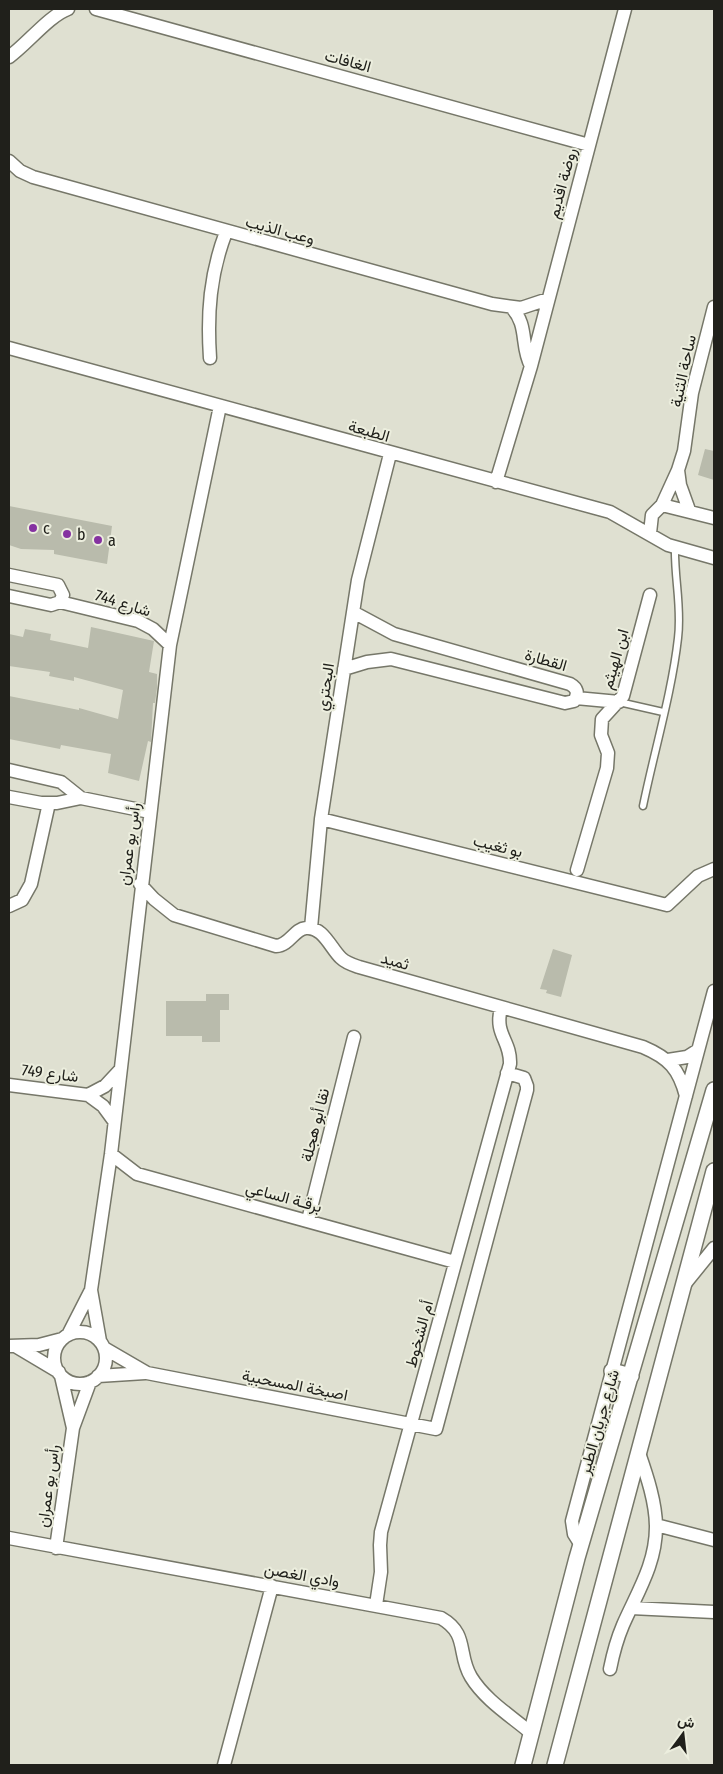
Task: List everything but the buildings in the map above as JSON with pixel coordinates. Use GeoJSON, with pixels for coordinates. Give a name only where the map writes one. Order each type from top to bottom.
{"type":"FeatureCollection","features":[{"type":"Feature","properties":{"kind":"street"},"geometry":{"type":"LineString","coordinates":[[9,57],[24,46],[51,19],[68,9]]}},
{"type":"Feature","properties":{"kind":"street","name":"الغافات"},"geometry":{"type":"LineString","coordinates":[[97,9],[589,145]]}},
{"type":"Feature","properties":{"kind":"street","name":"روضة اقديم"},"geometry":{"type":"LineString","coordinates":[[496,482],[531,366],[625,9]]}},
{"type":"Feature","properties":{"kind":"street","name":"وعب الذيب"},"geometry":{"type":"LineString","coordinates":[[9,160],[20,171],[33,177],[226,232],[511,307],[530,306],[548,299]]}},
{"type":"Feature","properties":{"kind":"street"},"geometry":{"type":"LineString","coordinates":[[210,358],[208,327],[210,288],[219,250],[226,232]]}},
{"type":"Feature","properties":{"kind":"street"},"geometry":{"type":"LineString","coordinates":[[511,307],[524,326],[526,354],[531,366]]}},
{"type":"Feature","properties":{"kind":"street","name":"ساحة الثنية"},"geometry":{"type":"LineString","coordinates":[[650,533],[652,516],[662,505],[678,470],[687,441],[694,383],[714,307]]}},
{"type":"Feature","properties":{"kind":"street","name":"الطبعة"},"geometry":{"type":"LineString","coordinates":[[9,348],[390,454],[610,512],[675,546],[714,558]]}},
{"type":"Feature","properties":{"kind":"street","name":"رأس بو عمران"},"geometry":{"type":"LineString","coordinates":[[102,1345],[91,1290],[111,1154],[140,884],[170,645],[220,406]]}},
{"type":"Feature","properties":{"kind":"street","name":"البحتري"},"geometry":{"type":"LineString","coordinates":[[311,928],[322,819],[353,612],[362,559],[390,454]]}},
{"type":"Feature","properties":{"kind":"street","name":"ساحة الثنية"},"geometry":{"type":"LineString","coordinates":[[678,470],[680,485],[688,510]]}},
{"type":"Feature","properties":{"kind":"street"},"geometry":{"type":"LineString","coordinates":[[662,505],[714,518]]}},
{"type":"Feature","properties":{"kind":"street"},"geometry":{"type":"LineString","coordinates":[[9,575],[58,585],[63,591],[60,602]]}},
{"type":"Feature","properties":{"kind":"street","name":"ابن الهيثم"},"geometry":{"type":"LineString","coordinates":[[577,870],[608,760],[601,735],[602,719],[608,710],[619,702],[623,696],[650,595]]}},
{"type":"Feature","properties":{"kind":"street","name":"شارع 744"},"geometry":{"type":"LineString","coordinates":[[9,596],[51,604],[60,602],[138,621],[153,629],[170,645]]}},
{"type":"Feature","properties":{"kind":"street","name":"القطارة"},"geometry":{"type":"LineString","coordinates":[[353,612],[394,634],[570,684],[577,690],[576,698]]}},
{"type":"Feature","properties":{"kind":"street"},"geometry":{"type":"LineString","coordinates":[[344,669],[367,662],[391,659],[569,704],[576,698],[619,702]]}},
{"type":"Feature","properties":{"kind":"street"},"geometry":{"type":"LineString","coordinates":[[9,770],[60,782],[81,798]]}},
{"type":"Feature","properties":{"kind":"street"},"geometry":{"type":"LineString","coordinates":[[9,797],[49,803],[81,798],[150,812]]}},
{"type":"Feature","properties":{"kind":"street"},"geometry":{"type":"LineString","coordinates":[[9,906],[22,900],[32,884],[49,803]]}},
{"type":"Feature","properties":{"kind":"street","name":"بو ثغيب"},"geometry":{"type":"LineString","coordinates":[[322,819],[666,905],[698,876],[714,869]]}},
{"type":"Feature","properties":{"kind":"street"},"geometry":{"type":"LineString","coordinates":[[140,884],[160,905],[174,915],[272,945],[284,945],[302,929],[311,928]]}},
{"type":"Feature","properties":{"kind":"street","name":"ثميد"},"geometry":{"type":"LineString","coordinates":[[311,928],[320,932],[342,958],[352,964],[643,1048],[668,1060]]}},
{"type":"Feature","properties":{"kind":"street"},"geometry":{"type":"LineString","coordinates":[[581,1545],[574,1534],[572,1521],[714,991]]}},
{"type":"Feature","properties":{"kind":"street","name":"أم الشخوط"},"geometry":{"type":"LineString","coordinates":[[376,1605],[381,1572],[380,1545],[382,1532],[455,1262],[498,1114],[507,1073],[510,1057],[507,1045],[499,1029],[501,1008]]}},
{"type":"Feature","properties":{"kind":"street","name":"نقا أبو هجلة"},"geometry":{"type":"LineString","coordinates":[[308,1220],[354,1037]]}},
{"type":"Feature","properties":{"kind":"street"},"geometry":{"type":"LineString","coordinates":[[686,1096],[679,1076],[668,1060],[687,1057],[698,1050]]}},
{"type":"Feature","properties":{"kind":"street","name":"شارع 749"},"geometry":{"type":"LineString","coordinates":[[88,1095],[106,1086],[119,1071]]}},
{"type":"Feature","properties":{"kind":"street"},"geometry":{"type":"LineString","coordinates":[[470,1210],[492,1217],[528,1086],[524,1078],[507,1073]]}},
{"type":"Feature","properties":{"kind":"street","name":"شارع 749"},"geometry":{"type":"LineString","coordinates":[[9,1085],[88,1095],[103,1106],[114,1121]]}},
{"type":"Feature","properties":{"kind":"street","name":"شارع جريان الطير"},"geometry":{"type":"LineString","coordinates":[[523,1765],[581,1545],[714,1090]]}},
{"type":"Feature","properties":{"kind":"street"},"geometry":{"type":"LineString","coordinates":[[498,1114],[519,1119]]}},
{"type":"Feature","properties":{"kind":"street","name":"برقـة الساعي"},"geometry":{"type":"LineString","coordinates":[[111,1154],[136,1174],[455,1262]]}},
{"type":"Feature","properties":{"kind":"street"},"geometry":{"type":"LineString","coordinates":[[555,1765],[714,1171]]}},
{"type":"Feature","properties":{"kind":"street","name":"اصبخة المسحبية"},"geometry":{"type":"LineString","coordinates":[[94,1379],[147,1373],[436,1428],[492,1217]]}},
{"type":"Feature","properties":{"kind":"street"},"geometry":{"type":"LineString","coordinates":[[682,1287],[714,1248]]}},
{"type":"Feature","properties":{"kind":"street","name":"رأس بو عمران"},"geometry":{"type":"LineString","coordinates":[[65,1337],[91,1290]]}},
{"type":"Feature","properties":{"kind":"street"},"geometry":{"type":"LineString","coordinates":[[88,1334],[102,1345],[105,1363],[94,1379],[75,1383],[12,1346],[39,1345],[65,1337],[88,1334]]}},
{"type":"Feature","properties":{"kind":"street"},"geometry":{"type":"LineString","coordinates":[[60,1374],[54,1362],[54,1354],[65,1337]]}},
{"type":"Feature","properties":{"kind":"street","name":"اصبخة المسحبية"},"geometry":{"type":"LineString","coordinates":[[102,1345],[147,1373]]}},
{"type":"Feature","properties":{"kind":"street"},"geometry":{"type":"LineString","coordinates":[[612,1372],[630,1376]]}},
{"type":"Feature","properties":{"kind":"street","name":"رأس بو عمران"},"geometry":{"type":"LineString","coordinates":[[60,1374],[73,1428]]}},
{"type":"Feature","properties":{"kind":"street","name":"رأس بو عمران"},"geometry":{"type":"LineString","coordinates":[[56,1548],[73,1428],[94,1379]]}},
{"type":"Feature","properties":{"kind":"street"},"geometry":{"type":"LineString","coordinates":[[610,1669],[617,1639],[650,1564],[656,1525],[646,1474],[639,1453]]}},
{"type":"Feature","properties":{"kind":"street"},"geometry":{"type":"LineString","coordinates":[[656,1525],[714,1540]]}},
{"type":"Feature","properties":{"kind":"street","name":"وادي الغصن"},"geometry":{"type":"LineString","coordinates":[[9,1538],[433,1616],[447,1622],[460,1637],[467,1668],[478,1686],[531,1733]]}},
{"type":"Feature","properties":{"kind":"street"},"geometry":{"type":"LineString","coordinates":[[224,1765],[272,1586]]}},
{"type":"Feature","properties":{"kind":"street"},"geometry":{"type":"LineString","coordinates":[[631,1608],[714,1612]]}},
{"type":"Feature","properties":{"kind":"lane"},"geometry":{"type":"LineString","coordinates":[[643,806],[678,639],[680,602],[674,567],[675,546]]}},
{"type":"Feature","properties":{"kind":"lane"},"geometry":{"type":"LineString","coordinates":[[619,702],[663,712]]}},
{"type":"Feature","properties":{"kind":"place","name":"c"},"geometry":{"type":"Point","coordinates":[33,528]}},
{"type":"Feature","properties":{"kind":"place","name":"b"},"geometry":{"type":"Point","coordinates":[67,534]}},
{"type":"Feature","properties":{"kind":"place","name":"a"},"geometry":{"type":"Point","coordinates":[98,540]}}]}
